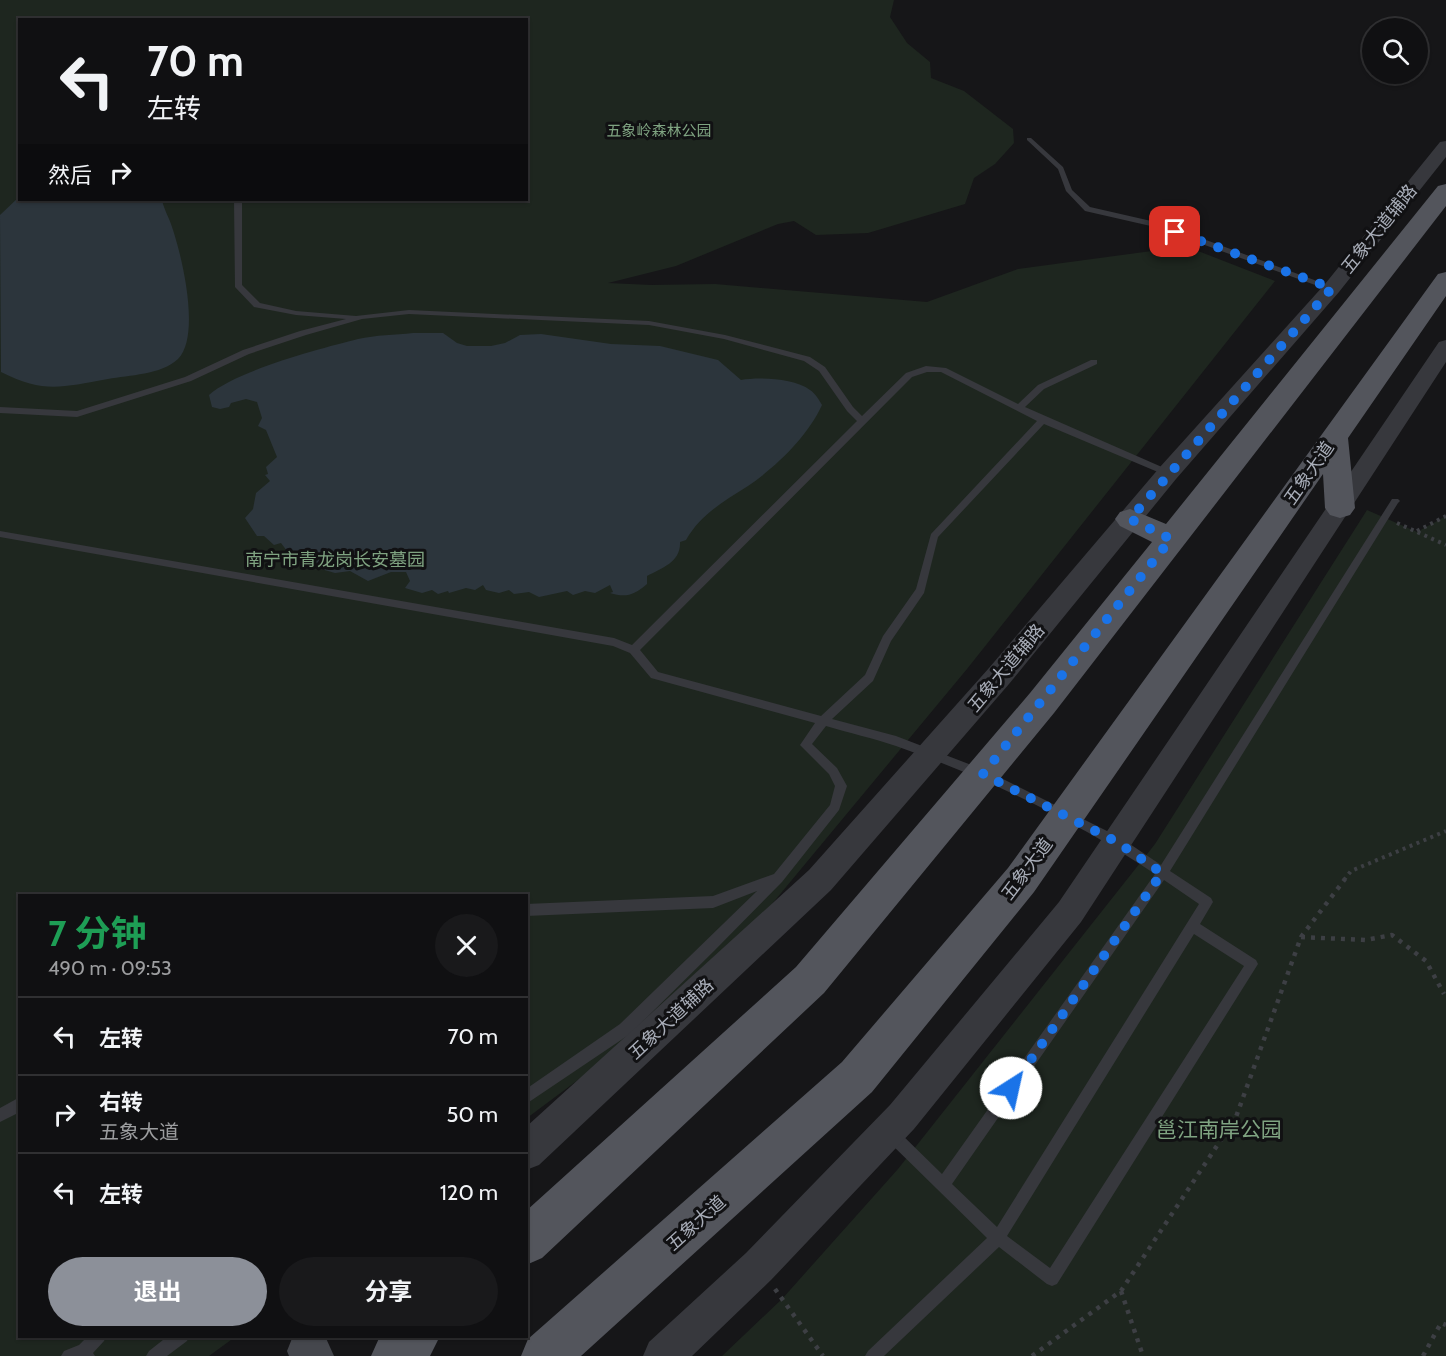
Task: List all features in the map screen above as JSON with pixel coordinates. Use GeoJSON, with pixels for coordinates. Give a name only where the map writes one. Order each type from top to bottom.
{"type":"FeatureCollection","features":[{"type":"Feature","properties":{"kind":"main road"},"geometry":{"type":"LineString","coordinates":[[528,1240],[810,980],[983,774],[1446,191]]}},
{"type":"Feature","properties":{"kind":"main road","name":"五象大道"},"geometry":{"type":"LineString","coordinates":[[545,1356],[858,1077],[1021,880],[1446,279]]}},
{"type":"Feature","properties":{"kind":"main road"},"geometry":{"type":"LineString","coordinates":[[1334,438],[1340,508]]}},
{"type":"Feature","properties":{"kind":"main road"},"geometry":{"type":"LineString","coordinates":[[1130,519],[1171,539]]}},
{"type":"Feature","properties":{"kind":"street","name":"五象大道辅路"},"geometry":{"type":"LineString","coordinates":[[528,1150],[820,880],[932,755],[1168,473],[1332,288],[1446,146]]}},
{"type":"Feature","properties":{"kind":"street"},"geometry":{"type":"LineString","coordinates":[[663,1356],[759,1266],[888,1132],[1070,912],[1446,346]]}},
{"type":"Feature","properties":{"kind":"lane"},"geometry":{"type":"LineString","coordinates":[[1029,139],[1062,168],[1069,191],[1088,209],[1156,225],[1332,288]]}},
{"type":"Feature","properties":{"kind":"lane"},"geometry":{"type":"LineString","coordinates":[[238,201],[238,285],[257,305],[297,313],[362,317]]}},
{"type":"Feature","properties":{"kind":"lane"},"geometry":{"type":"LineString","coordinates":[[0,410],[77,414],[188,379],[246,352],[303,333],[362,317],[409,312],[649,323],[682,328],[807,359],[822,369],[850,409],[863,422]]}},
{"type":"Feature","properties":{"kind":"lane"},"geometry":{"type":"LineString","coordinates":[[297,313],[303,333]]}},
{"type":"Feature","properties":{"kind":"lane"},"geometry":{"type":"LineString","coordinates":[[1019,408],[1041,387],[1094,362]]}},
{"type":"Feature","properties":{"kind":"lane"},"geometry":{"type":"LineString","coordinates":[[634,650],[909,375],[926,369],[943,370],[1043,420],[1168,473]]}},
{"type":"Feature","properties":{"kind":"lane"},"geometry":{"type":"LineString","coordinates":[[528,1096],[625,1029],[777,878],[835,807],[841,786],[833,771],[805,745],[824,720],[869,678],[887,639],[921,590],[934,536],[1043,420]]}},
{"type":"Feature","properties":{"kind":"lane"},"geometry":{"type":"LineString","coordinates":[[943,1185],[1162,873],[1395,501]]}},
{"type":"Feature","properties":{"kind":"lane"},"geometry":{"type":"LineString","coordinates":[[0,534],[614,642],[634,650],[655,675],[896,741],[983,774],[1117,842],[1207,902],[998,1238],[873,1356]]}},
{"type":"Feature","properties":{"kind":"lane"},"geometry":{"type":"LineString","coordinates":[[528,910],[713,902],[777,878]]}},
{"type":"Feature","properties":{"kind":"lane"},"geometry":{"type":"LineString","coordinates":[[888,1132],[998,1238],[1052,1279],[1252,964],[1192,926]]}},
{"type":"Feature","properties":{"kind":"lane"},"geometry":{"type":"LineString","coordinates":[[0,1115],[18,1105]]}},
{"type":"Feature","properties":{"kind":"lane"},"geometry":{"type":"LineString","coordinates":[[80,1354],[97,1338]]}},
{"type":"Feature","properties":{"kind":"lane"},"geometry":{"type":"LineString","coordinates":[[154,1356],[179,1338]]}},
{"type":"Feature","properties":{"kind":"path"},"geometry":{"type":"LineString","coordinates":[[1446,516],[1417,532],[1446,545]]}},
{"type":"Feature","properties":{"kind":"path"},"geometry":{"type":"LineString","coordinates":[[1032,1356],[1121,1291],[1236,1117],[1301,937],[1351,871],[1446,831]]}},
{"type":"Feature","properties":{"kind":"path"},"geometry":{"type":"LineString","coordinates":[[1301,937],[1365,940],[1392,935],[1426,961],[1444,994]]}},
{"type":"Feature","properties":{"kind":"path"},"geometry":{"type":"LineString","coordinates":[[759,1266],[823,1356]]}},
{"type":"Feature","properties":{"kind":"path"},"geometry":{"type":"LineString","coordinates":[[1121,1291],[1143,1356]]}},
{"type":"Feature","properties":{"kind":"path"},"geometry":{"type":"LineString","coordinates":[[1423,1356],[1441,1323],[1446,1325]]}},
{"type":"Feature","properties":{"kind":"green space","name":"南宁市青龙岗长安墓园"},"geometry":{"type":"Polygon","coordinates":[[[0,0],[894,0],[890,17],[907,43],[930,62],[931,78],[964,91],[1013,129],[1014,143],[995,164],[974,178],[965,204],[868,233],[816,235],[794,221],[778,224],[676,266],[608,283],[715,284],[927,302],[1018,269],[1174,248],[1193,249],[1275,281],[967,669],[747,934],[606,1059],[528,1117],[528,894],[18,894],[18,1338],[234,1338],[209,1356],[0,1356],[0,0]]]}},
{"type":"Feature","properties":{"kind":"green space","name":"邕江南岸公园"},"geometry":{"type":"Polygon","coordinates":[[[1367,510],[1417,532],[1446,516],[1446,1356],[722,1356],[782,1299],[898,1169],[1155,844],[1367,510]]]}},
{"type":"Feature","properties":{"kind":"shaded area"},"geometry":{"type":"Polygon","coordinates":[[[18,198],[18,201],[162,201],[177,242],[185,277],[189,315],[185,348],[178,359],[154,371],[53,387],[30,384],[1,372],[0,215],[18,198]]]}},
{"type":"Feature","properties":{"kind":"shaded area"},"geometry":{"type":"Polygon","coordinates":[[[413,333],[443,333],[457,343],[467,346],[491,346],[505,343],[520,335],[541,334],[611,344],[660,346],[718,360],[741,380],[767,379],[795,383],[812,391],[822,405],[800,439],[780,460],[759,478],[721,503],[698,523],[686,540],[680,542],[677,555],[670,564],[647,576],[647,584],[630,594],[610,593],[613,592],[610,585],[595,593],[585,591],[573,595],[567,591],[539,597],[529,592],[514,594],[509,590],[499,593],[486,590],[483,585],[475,590],[466,588],[449,593],[448,591],[438,594],[432,590],[422,593],[405,588],[410,581],[406,572],[391,572],[368,581],[350,571],[335,573],[314,567],[313,562],[301,561],[299,552],[287,551],[281,543],[274,545],[264,536],[257,536],[245,518],[253,509],[256,493],[270,481],[265,475],[268,474],[266,467],[277,457],[266,430],[258,426],[262,418],[257,402],[246,399],[220,409],[212,407],[209,395],[238,377],[302,354],[365,338],[413,333]]]}},
{"type":"Feature","properties":{"kind":"route"},"geometry":{"type":"LineString","coordinates":[[1011,1088],[1162,873],[1117,842],[983,774],[1171,539],[1130,519],[1332,288],[1175,232]]}},
{"type":"Feature","properties":{"kind":"park label","name":"五象岭森林公园"},"geometry":{"type":"Point","coordinates":[659,131]}}]}
